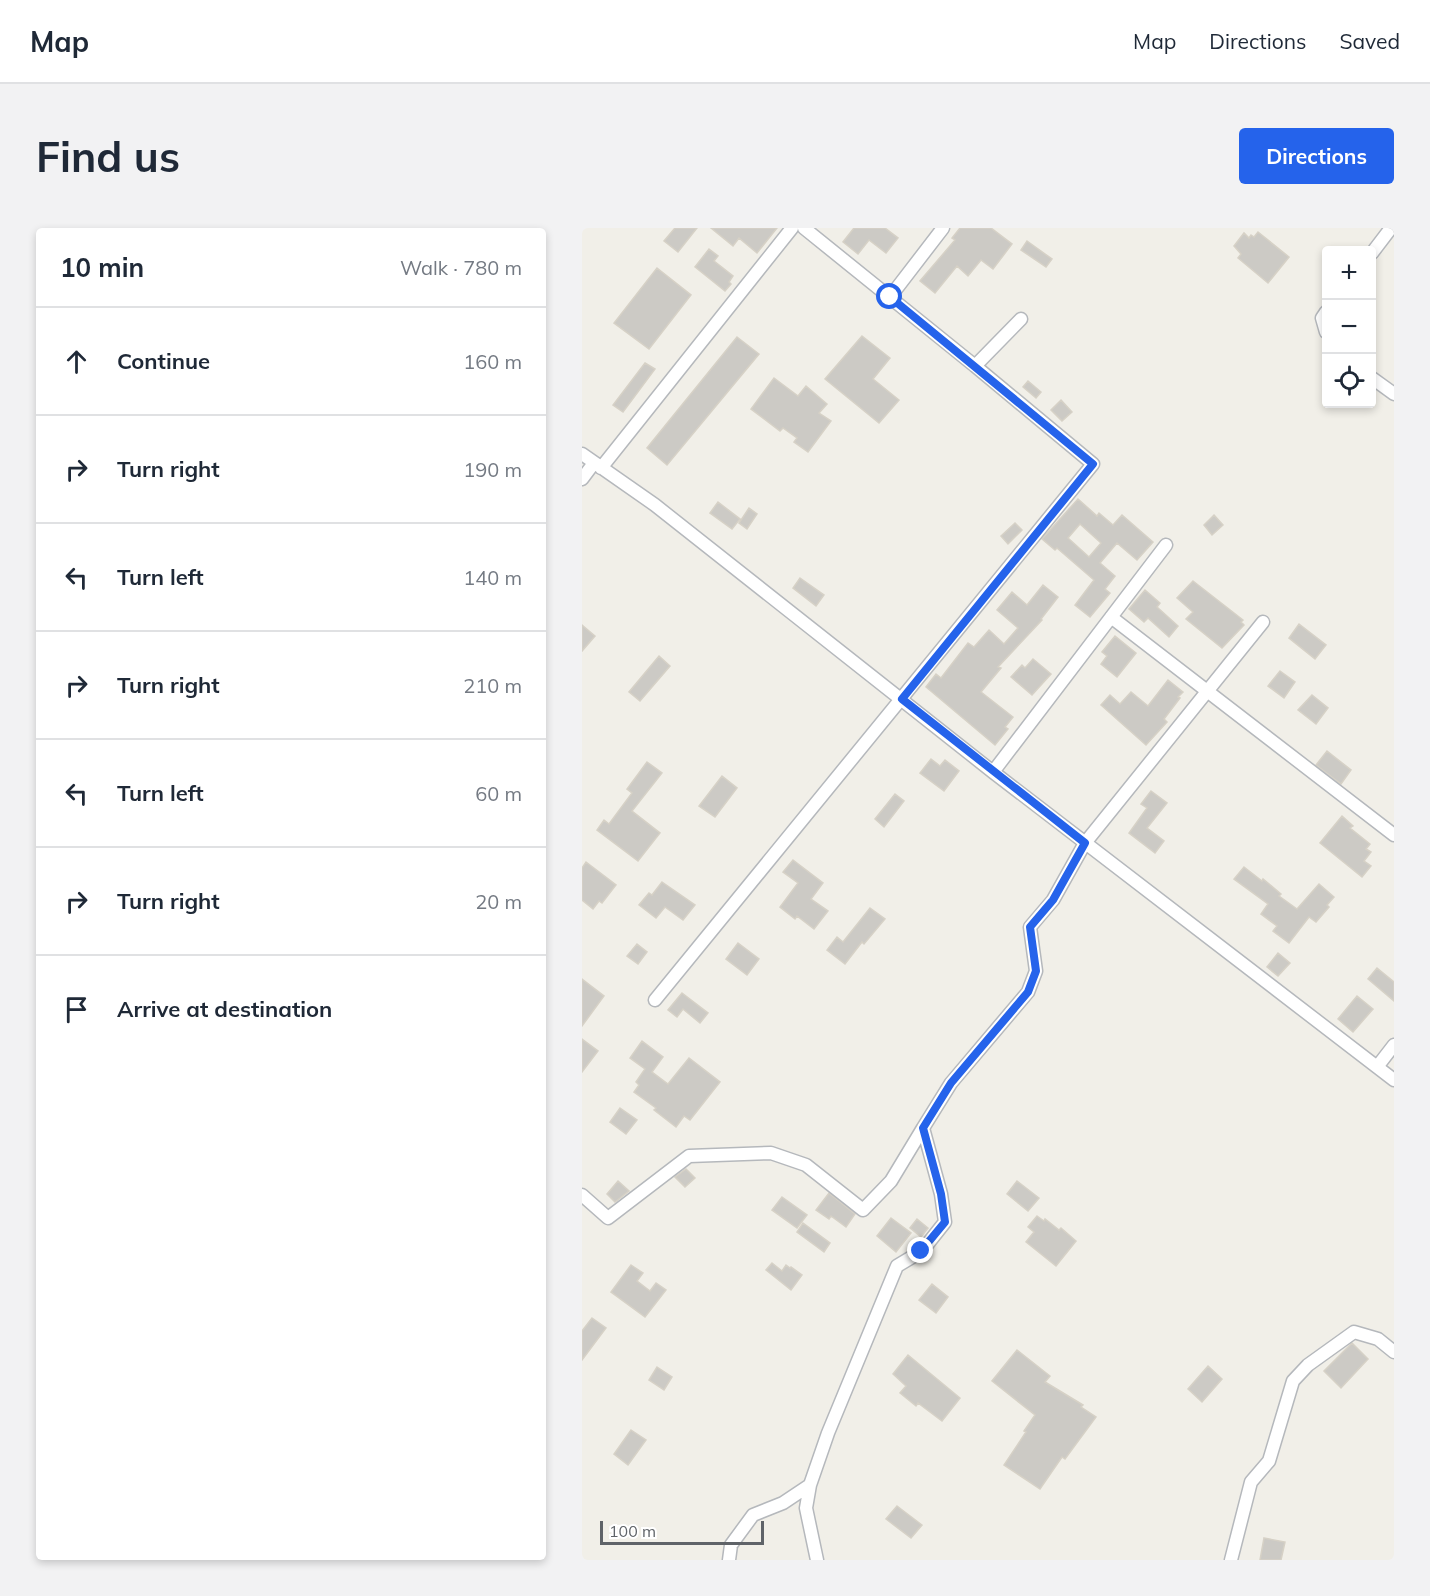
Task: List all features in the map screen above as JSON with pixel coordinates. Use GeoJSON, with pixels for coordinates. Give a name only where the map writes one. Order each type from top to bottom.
{"type":"FeatureCollection","features":[{"type":"Feature","properties":{"kind":"street"},"geometry":{"type":"LineString","coordinates":[[582,479],[598,465],[792,228]]}},
{"type":"Feature","properties":{"kind":"street"},"geometry":{"type":"LineString","coordinates":[[655,1000],[1093,464],[804,228]]}},
{"type":"Feature","properties":{"kind":"street"},"geometry":{"type":"LineString","coordinates":[[890,297],[943,228]]}},
{"type":"Feature","properties":{"kind":"street"},"geometry":{"type":"LineString","coordinates":[[1376,248],[1391,231]]}},
{"type":"Feature","properties":{"kind":"street"},"geometry":{"type":"LineString","coordinates":[[975,366],[1021,319]]}},
{"type":"Feature","properties":{"kind":"street"},"geometry":{"type":"LineString","coordinates":[[1376,381],[1394,394]]}},
{"type":"Feature","properties":{"kind":"street"},"geometry":{"type":"LineString","coordinates":[[582,454],[664,512],[993,772],[1394,1080]]}},
{"type":"Feature","properties":{"kind":"street"},"geometry":{"type":"LineString","coordinates":[[993,772],[1166,545]]}},
{"type":"Feature","properties":{"kind":"street"},"geometry":{"type":"LineString","coordinates":[[1111,617],[1394,835]]}},
{"type":"Feature","properties":{"kind":"street"},"geometry":{"type":"LineString","coordinates":[[582,1195],[608,1218],[689,1156],[771,1153],[806,1165],[863,1209],[891,1181],[951,1083],[1028,992],[1036,971],[1030,927],[1053,900],[1085,843],[1263,622]]}},
{"type":"Feature","properties":{"kind":"street"},"geometry":{"type":"LineString","coordinates":[[1377,1067],[1394,1045]]}},
{"type":"Feature","properties":{"kind":"street"},"geometry":{"type":"LineString","coordinates":[[818,1560],[806,1508],[810,1485],[828,1433],[897,1266],[921,1251],[945,1222],[941,1194],[923,1128]]}},
{"type":"Feature","properties":{"kind":"street"},"geometry":{"type":"LineString","coordinates":[[1231,1560],[1251,1482],[1269,1461],[1293,1381],[1308,1365],[1354,1332],[1378,1339],[1394,1352]]}},
{"type":"Feature","properties":{"kind":"street"},"geometry":{"type":"LineString","coordinates":[[729,1560],[731,1545],[753,1515],[783,1503],[810,1485]]}},
{"type":"Feature","properties":{"kind":"building"},"geometry":{"type":"Polygon","coordinates":[[[675,228],[697,228],[678,252],[664,241],[675,228]]]}},
{"type":"Feature","properties":{"kind":"building"},"geometry":{"type":"Polygon","coordinates":[[[711,228],[777,228],[757,253],[739,238],[733,246],[711,228]]]}},
{"type":"Feature","properties":{"kind":"building"},"geometry":{"type":"Polygon","coordinates":[[[854,228],[885,228],[898,238],[886,253],[869,240],[858,254],[843,242],[854,228]]]}},
{"type":"Feature","properties":{"kind":"building"},"geometry":{"type":"Polygon","coordinates":[[[960,228],[991,228],[1012,244],[993,269],[981,260],[968,276],[957,266],[935,293],[920,281],[955,240],[952,238],[960,228]]]}},
{"type":"Feature","properties":{"kind":"building"},"geometry":{"type":"Polygon","coordinates":[[[1258,232],[1289,257],[1268,283],[1238,258],[1241,254],[1234,246],[1244,233],[1249,238],[1251,235],[1254,237],[1258,232]]]}},
{"type":"Feature","properties":{"kind":"building"},"geometry":{"type":"Polygon","coordinates":[[[1027,241],[1052,259],[1046,267],[1021,250],[1027,241]]]}},
{"type":"Feature","properties":{"kind":"building"},"geometry":{"type":"Polygon","coordinates":[[[709,249],[718,256],[714,261],[733,276],[729,282],[731,284],[725,291],[695,267],[709,249]]]}},
{"type":"Feature","properties":{"kind":"building"},"geometry":{"type":"Polygon","coordinates":[[[657,268],[691,295],[649,349],[614,323],[657,268]]]}},
{"type":"Feature","properties":{"kind":"building"},"geometry":{"type":"Polygon","coordinates":[[[862,336],[890,358],[873,379],[899,400],[879,423],[825,379],[862,336]]]}},
{"type":"Feature","properties":{"kind":"building"},"geometry":{"type":"Polygon","coordinates":[[[737,337],[759,354],[667,465],[647,448],[737,337]]]}},
{"type":"Feature","properties":{"kind":"building"},"geometry":{"type":"Polygon","coordinates":[[[645,363],[655,369],[623,412],[613,405],[645,363]]]}},
{"type":"Feature","properties":{"kind":"building"},"geometry":{"type":"Polygon","coordinates":[[[774,378],[798,396],[806,386],[827,404],[819,413],[831,421],[808,452],[794,442],[797,438],[783,428],[780,431],[751,409],[774,378]]]}},
{"type":"Feature","properties":{"kind":"building"},"geometry":{"type":"Polygon","coordinates":[[[1028,381],[1041,392],[1036,398],[1023,387],[1028,381]]]}},
{"type":"Feature","properties":{"kind":"building"},"geometry":{"type":"Polygon","coordinates":[[[1061,400],[1072,412],[1062,421],[1051,410],[1061,400]]]}},
{"type":"Feature","properties":{"kind":"building"},"geometry":{"type":"Polygon","coordinates":[[[1078,499],[1097,516],[1099,513],[1113,525],[1122,515],[1153,542],[1137,560],[1117,543],[1100,563],[1115,576],[1105,589],[1110,593],[1090,617],[1075,605],[1094,580],[1057,548],[1055,550],[1042,539],[1078,499]],[[1080,524],[1068,538],[1089,557],[1101,543],[1080,524]]]}},
{"type":"Feature","properties":{"kind":"building"},"geometry":{"type":"Polygon","coordinates":[[[718,502],[740,519],[732,529],[710,513],[718,502]]]}},
{"type":"Feature","properties":{"kind":"building"},"geometry":{"type":"Polygon","coordinates":[[[749,508],[757,514],[747,529],[739,523],[749,508]]]}},
{"type":"Feature","properties":{"kind":"building"},"geometry":{"type":"Polygon","coordinates":[[[1214,515],[1223,525],[1212,535],[1204,525],[1214,515]]]}},
{"type":"Feature","properties":{"kind":"building"},"geometry":{"type":"Polygon","coordinates":[[[1015,523],[1022,530],[1008,544],[1001,536],[1015,523]]]}},
{"type":"Feature","properties":{"kind":"building"},"geometry":{"type":"Polygon","coordinates":[[[800,578],[824,595],[816,606],[793,588],[800,578]]]}},
{"type":"Feature","properties":{"kind":"building"},"geometry":{"type":"Polygon","coordinates":[[[1193,581],[1243,620],[1241,622],[1244,625],[1222,648],[1186,619],[1193,612],[1177,598],[1193,581]]]}},
{"type":"Feature","properties":{"kind":"building"},"geometry":{"type":"Polygon","coordinates":[[[1043,585],[1058,597],[1042,620],[998,667],[1001,668],[981,692],[1013,717],[1005,727],[1008,729],[995,745],[926,687],[936,674],[941,678],[968,643],[974,647],[989,630],[1004,644],[1018,628],[997,610],[1012,592],[1027,605],[1043,585]]]}},
{"type":"Feature","properties":{"kind":"building"},"geometry":{"type":"Polygon","coordinates":[[[1145,590],[1160,603],[1157,607],[1178,626],[1169,637],[1148,618],[1144,622],[1129,609],[1145,590]]]}},
{"type":"Feature","properties":{"kind":"building"},"geometry":{"type":"Polygon","coordinates":[[[1299,624],[1326,645],[1315,659],[1289,638],[1299,624]]]}},
{"type":"Feature","properties":{"kind":"building"},"geometry":{"type":"Polygon","coordinates":[[[582,625],[595,636],[582,651],[582,625]]]}},
{"type":"Feature","properties":{"kind":"building"},"geometry":{"type":"Polygon","coordinates":[[[1115,636],[1136,653],[1117,677],[1101,664],[1107,656],[1102,652],[1115,636]]]}},
{"type":"Feature","properties":{"kind":"building"},"geometry":{"type":"Polygon","coordinates":[[[659,656],[670,666],[640,701],[629,692],[659,656]]]}},
{"type":"Feature","properties":{"kind":"building"},"geometry":{"type":"Polygon","coordinates":[[[1033,659],[1051,674],[1032,695],[1011,677],[1022,665],[1025,668],[1033,659]]]}},
{"type":"Feature","properties":{"kind":"building"},"geometry":{"type":"Polygon","coordinates":[[[1280,671],[1295,682],[1284,698],[1268,686],[1280,671]]]}},
{"type":"Feature","properties":{"kind":"building"},"geometry":{"type":"Polygon","coordinates":[[[1168,680],[1183,692],[1164,719],[1167,722],[1146,745],[1101,705],[1110,695],[1120,704],[1131,692],[1148,706],[1168,680]]]}},
{"type":"Feature","properties":{"kind":"building"},"geometry":{"type":"Polygon","coordinates":[[[1312,695],[1328,708],[1316,724],[1298,710],[1312,695]]]}},
{"type":"Feature","properties":{"kind":"building"},"geometry":{"type":"Polygon","coordinates":[[[1327,751],[1351,770],[1341,784],[1316,765],[1327,751]]]}},
{"type":"Feature","properties":{"kind":"building"},"geometry":{"type":"Polygon","coordinates":[[[931,759],[940,766],[945,760],[959,771],[944,791],[920,773],[931,759]]]}},
{"type":"Feature","properties":{"kind":"building"},"geometry":{"type":"Polygon","coordinates":[[[647,762],[662,773],[632,811],[660,833],[638,861],[597,830],[604,820],[609,824],[632,793],[627,789],[647,762]]]}},
{"type":"Feature","properties":{"kind":"building"},"geometry":{"type":"Polygon","coordinates":[[[722,776],[737,788],[715,817],[699,806],[722,776]]]}},
{"type":"Feature","properties":{"kind":"building"},"geometry":{"type":"Polygon","coordinates":[[[1151,791],[1167,803],[1147,828],[1164,841],[1155,853],[1129,833],[1147,808],[1141,804],[1151,791]]]}},
{"type":"Feature","properties":{"kind":"building"},"geometry":{"type":"Polygon","coordinates":[[[895,794],[904,801],[884,827],[875,819],[895,794]]]}},
{"type":"Feature","properties":{"kind":"building"},"geometry":{"type":"Polygon","coordinates":[[[1342,816],[1353,826],[1350,828],[1370,844],[1366,849],[1371,852],[1364,861],[1371,866],[1362,877],[1320,843],[1342,816]]]}},
{"type":"Feature","properties":{"kind":"building"},"geometry":{"type":"Polygon","coordinates":[[[793,860],[823,883],[811,899],[828,911],[814,929],[797,916],[795,919],[780,907],[798,883],[783,872],[793,860]]]}},
{"type":"Feature","properties":{"kind":"building"},"geometry":{"type":"Polygon","coordinates":[[[586,862],[616,885],[602,903],[599,901],[593,909],[582,900],[582,868],[586,862]]]}},
{"type":"Feature","properties":{"kind":"building"},"geometry":{"type":"Polygon","coordinates":[[[1244,867],[1262,881],[1263,879],[1281,894],[1279,896],[1297,909],[1319,884],[1334,897],[1316,922],[1309,917],[1289,943],[1273,931],[1277,926],[1261,914],[1268,904],[1234,879],[1244,867]]]}},
{"type":"Feature","properties":{"kind":"building"},"geometry":{"type":"Polygon","coordinates":[[[662,882],[695,905],[683,920],[665,907],[656,918],[639,905],[649,893],[652,895],[662,882]]]}},
{"type":"Feature","properties":{"kind":"building"},"geometry":{"type":"Polygon","coordinates":[[[870,908],[885,919],[864,944],[862,942],[845,964],[827,950],[837,937],[843,942],[870,908]]]}},
{"type":"Feature","properties":{"kind":"building"},"geometry":{"type":"Polygon","coordinates":[[[738,943],[759,959],[747,975],[726,959],[738,943]]]}},
{"type":"Feature","properties":{"kind":"building"},"geometry":{"type":"Polygon","coordinates":[[[637,944],[647,952],[638,964],[627,956],[637,944]]]}},
{"type":"Feature","properties":{"kind":"building"},"geometry":{"type":"Polygon","coordinates":[[[1278,953],[1290,963],[1278,976],[1267,967],[1278,953]]]}},
{"type":"Feature","properties":{"kind":"building"},"geometry":{"type":"Polygon","coordinates":[[[1377,968],[1394,982],[1394,1001],[1368,979],[1377,968]]]}},
{"type":"Feature","properties":{"kind":"building"},"geometry":{"type":"Polygon","coordinates":[[[582,979],[604,996],[582,1026],[582,979]]]}},
{"type":"Feature","properties":{"kind":"building"},"geometry":{"type":"Polygon","coordinates":[[[682,993],[708,1013],[700,1023],[683,1009],[677,1017],[668,1010],[682,993]]]}},
{"type":"Feature","properties":{"kind":"building"},"geometry":{"type":"Polygon","coordinates":[[[1357,996],[1373,1009],[1353,1032],[1338,1019],[1357,996]]]}},
{"type":"Feature","properties":{"kind":"building"},"geometry":{"type":"Polygon","coordinates":[[[582,1039],[598,1051],[582,1072],[582,1039]]]}},
{"type":"Feature","properties":{"kind":"building"},"geometry":{"type":"Polygon","coordinates":[[[642,1041],[663,1057],[652,1072],[668,1084],[689,1058],[720,1082],[690,1120],[684,1116],[676,1127],[634,1092],[639,1085],[636,1082],[645,1069],[630,1058],[642,1041]]]}},
{"type":"Feature","properties":{"kind":"building"},"geometry":{"type":"Polygon","coordinates":[[[620,1108],[637,1120],[626,1134],[610,1122],[620,1108]]]}},
{"type":"Feature","properties":{"kind":"building"},"geometry":{"type":"Polygon","coordinates":[[[686,1169],[695,1178],[685,1187],[675,1177],[686,1169]]]}},
{"type":"Feature","properties":{"kind":"building"},"geometry":{"type":"Polygon","coordinates":[[[618,1181],[629,1191],[615,1202],[607,1194],[618,1181]]]}},
{"type":"Feature","properties":{"kind":"building"},"geometry":{"type":"Polygon","coordinates":[[[1017,1181],[1039,1198],[1028,1211],[1007,1194],[1017,1181]]]}},
{"type":"Feature","properties":{"kind":"building"},"geometry":{"type":"Polygon","coordinates":[[[829,1193],[855,1214],[846,1227],[831,1216],[829,1219],[816,1210],[829,1193]]]}},
{"type":"Feature","properties":{"kind":"building"},"geometry":{"type":"Polygon","coordinates":[[[782,1197],[807,1215],[797,1228],[772,1210],[782,1197]]]}},
{"type":"Feature","properties":{"kind":"building"},"geometry":{"type":"Polygon","coordinates":[[[1037,1216],[1059,1230],[1061,1228],[1076,1241],[1056,1266],[1026,1242],[1034,1232],[1028,1227],[1037,1216]]]}},
{"type":"Feature","properties":{"kind":"building"},"geometry":{"type":"Polygon","coordinates":[[[891,1218],[911,1233],[896,1252],[877,1236],[891,1218]]]}},
{"type":"Feature","properties":{"kind":"building"},"geometry":{"type":"Polygon","coordinates":[[[917,1219],[928,1228],[921,1237],[910,1228],[917,1219]]]}},
{"type":"Feature","properties":{"kind":"building"},"geometry":{"type":"Polygon","coordinates":[[[803,1223],[830,1243],[824,1252],[797,1232],[803,1223]]]}},
{"type":"Feature","properties":{"kind":"building"},"geometry":{"type":"Polygon","coordinates":[[[772,1263],[782,1271],[786,1265],[802,1275],[791,1290],[766,1270],[772,1263]]]}},
{"type":"Feature","properties":{"kind":"building"},"geometry":{"type":"Polygon","coordinates":[[[631,1265],[643,1273],[637,1281],[650,1291],[656,1283],[666,1290],[645,1317],[611,1292],[631,1265]]]}},
{"type":"Feature","properties":{"kind":"building"},"geometry":{"type":"Polygon","coordinates":[[[932,1284],[948,1297],[936,1313],[919,1300],[932,1284]]]}},
{"type":"Feature","properties":{"kind":"building"},"geometry":{"type":"Polygon","coordinates":[[[592,1318],[606,1328],[582,1360],[582,1331],[592,1318]]]}},
{"type":"Feature","properties":{"kind":"building"},"geometry":{"type":"Polygon","coordinates":[[[1352,1343],[1368,1359],[1341,1388],[1324,1371],[1352,1343]]]}},
{"type":"Feature","properties":{"kind":"building"},"geometry":{"type":"Polygon","coordinates":[[[1017,1350],[1050,1376],[1045,1382],[1083,1405],[1081,1407],[1096,1417],[1065,1459],[1062,1457],[1040,1489],[1004,1465],[1035,1415],[992,1381],[1017,1350]]]}},
{"type":"Feature","properties":{"kind":"building"},"geometry":{"type":"Polygon","coordinates":[[[908,1355],[960,1398],[942,1421],[918,1403],[916,1406],[900,1393],[906,1386],[893,1374],[908,1355]]]}},
{"type":"Feature","properties":{"kind":"building"},"geometry":{"type":"Polygon","coordinates":[[[1208,1366],[1222,1379],[1202,1402],[1188,1389],[1208,1366]]]}},
{"type":"Feature","properties":{"kind":"building"},"geometry":{"type":"Polygon","coordinates":[[[657,1367],[672,1377],[664,1390],[649,1380],[657,1367]]]}},
{"type":"Feature","properties":{"kind":"building"},"geometry":{"type":"Polygon","coordinates":[[[631,1430],[646,1440],[628,1465],[614,1454],[631,1430]]]}},
{"type":"Feature","properties":{"kind":"building"},"geometry":{"type":"Polygon","coordinates":[[[897,1506],[922,1525],[911,1538],[886,1519],[897,1506]]]}},
{"type":"Feature","properties":{"kind":"building"},"geometry":{"type":"Polygon","coordinates":[[[1264,1538],[1285,1542],[1281,1560],[1260,1560],[1264,1538]]]}},
{"type":"Feature","properties":{"kind":"route"},"geometry":{"type":"LineString","coordinates":[[890,297],[1093,464],[902,699],[1085,843],[1053,900],[1030,927],[1036,971],[1028,992],[951,1083],[923,1128],[941,1194],[945,1222],[921,1251]]}}]}
